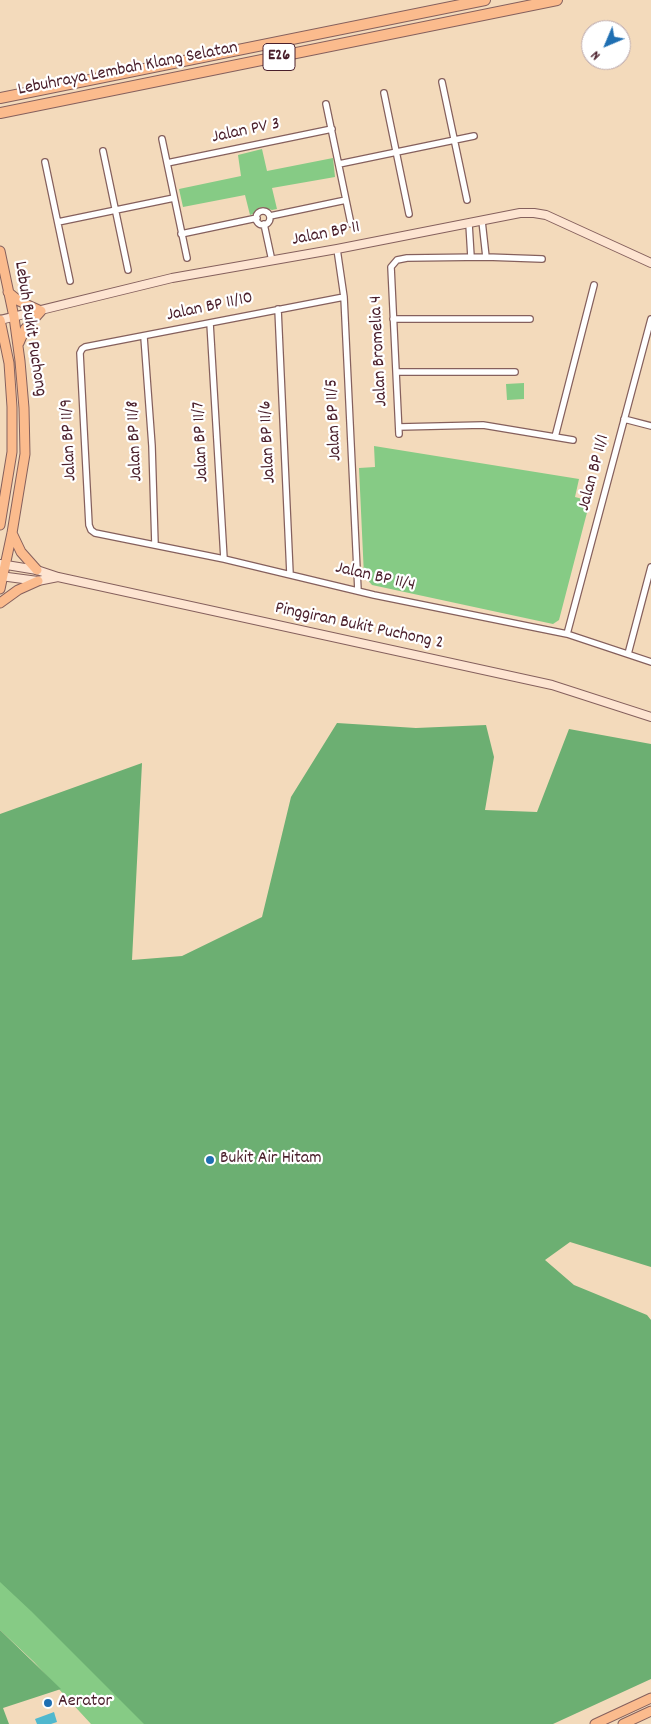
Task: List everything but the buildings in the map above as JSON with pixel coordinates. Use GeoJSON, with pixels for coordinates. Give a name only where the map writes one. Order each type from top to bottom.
{"type":"FeatureCollection","features":[{"type":"Feature","properties":{"kind":"highway","name":"Lebuhraya Lembah Klang Selatan"},"geometry":{"type":"LineString","coordinates":[[0,98],[485,0]]}},
{"type":"Feature","properties":{"kind":"highway","name":"Lebuhraya Lembah Klang Selatan"},"geometry":{"type":"LineString","coordinates":[[0,113],[557,0]]}},
{"type":"Feature","properties":{"kind":"main road","name":"Lebuh Bukit Puchong"},"geometry":{"type":"LineString","coordinates":[[0,251],[18,346],[24,408],[25,454],[12,533],[3,564],[0,589]]}},
{"type":"Feature","properties":{"kind":"main road"},"geometry":{"type":"LineString","coordinates":[[8,292],[19,301],[41,311],[25,329],[20,337],[18,346]]}},
{"type":"Feature","properties":{"kind":"main road","name":"Lebuh Bukit Puchong"},"geometry":{"type":"LineString","coordinates":[[0,320],[9,363],[12,407],[12,452],[0,525]]}},
{"type":"Feature","properties":{"kind":"main road"},"geometry":{"type":"LineString","coordinates":[[12,533],[21,552],[37,570]]}},
{"type":"Feature","properties":{"kind":"main road"},"geometry":{"type":"LineString","coordinates":[[0,603],[18,590],[38,581]]}},
{"type":"Feature","properties":{"kind":"main road"},"geometry":{"type":"LineString","coordinates":[[595,1724],[651,1698]]}},
{"type":"Feature","properties":{"kind":"main road"},"geometry":{"type":"LineString","coordinates":[[623,1724],[651,1710]]}},
{"type":"Feature","properties":{"kind":"street"},"geometry":{"type":"LineString","coordinates":[[442,82],[467,200]]}},
{"type":"Feature","properties":{"kind":"street"},"geometry":{"type":"LineString","coordinates":[[384,93],[409,214]]}},
{"type":"Feature","properties":{"kind":"street"},"geometry":{"type":"LineString","coordinates":[[326,104],[351,224]]}},
{"type":"Feature","properties":{"kind":"street","name":"Jalan PV 3"},"geometry":{"type":"LineString","coordinates":[[167,163],[332,129]]}},
{"type":"Feature","properties":{"kind":"street"},"geometry":{"type":"LineString","coordinates":[[339,164],[474,136]]}},
{"type":"Feature","properties":{"kind":"street"},"geometry":{"type":"LineString","coordinates":[[162,139],[186,258]]}},
{"type":"Feature","properties":{"kind":"street"},"geometry":{"type":"LineString","coordinates":[[103,151],[128,270]]}},
{"type":"Feature","properties":{"kind":"street"},"geometry":{"type":"LineString","coordinates":[[45,162],[70,281]]}},
{"type":"Feature","properties":{"kind":"street"},"geometry":{"type":"LineString","coordinates":[[58,222],[174,198]]}},
{"type":"Feature","properties":{"kind":"street"},"geometry":{"type":"LineString","coordinates":[[270,216],[346,200]]}},
{"type":"Feature","properties":{"kind":"street"},"geometry":{"type":"LineString","coordinates":[[257,218],[259,213],[263,211],[267,212],[270,216]]}},
{"type":"Feature","properties":{"kind":"street","name":"Jalan BP 11"},"geometry":{"type":"LineString","coordinates":[[0,320],[172,278],[337,249],[520,213],[534,212],[546,215],[651,263]]}},
{"type":"Feature","properties":{"kind":"street"},"geometry":{"type":"LineString","coordinates":[[257,218],[260,224],[264,224],[269,222],[270,216]]}},
{"type":"Feature","properties":{"kind":"street"},"geometry":{"type":"LineString","coordinates":[[182,234],[257,218]]}},
{"type":"Feature","properties":{"kind":"street"},"geometry":{"type":"LineString","coordinates":[[482,221],[486,257]]}},
{"type":"Feature","properties":{"kind":"street"},"geometry":{"type":"LineString","coordinates":[[264,224],[272,261]]}},
{"type":"Feature","properties":{"kind":"street"},"geometry":{"type":"LineString","coordinates":[[468,224],[471,257],[542,259]]}},
{"type":"Feature","properties":{"kind":"street","name":"Jalan BP 11/5"},"geometry":{"type":"LineString","coordinates":[[337,249],[344,297],[358,590]]}},
{"type":"Feature","properties":{"kind":"street","name":"Jalan Bromelia 4"},"geometry":{"type":"LineString","coordinates":[[399,434],[391,267],[397,260],[407,258],[471,257]]}},
{"type":"Feature","properties":{"kind":"street"},"geometry":{"type":"LineString","coordinates":[[555,437],[594,285]]}},
{"type":"Feature","properties":{"kind":"street","name":"Jalan BP 11/10"},"geometry":{"type":"LineString","coordinates":[[82,349],[344,297]]}},
{"type":"Feature","properties":{"kind":"street","name":"Jalan BP 11/6"},"geometry":{"type":"LineString","coordinates":[[278,309],[290,574]]}},
{"type":"Feature","properties":{"kind":"street","name":"Jalan BP 11/1"},"geometry":{"type":"LineString","coordinates":[[567,634],[651,318]]}},
{"type":"Feature","properties":{"kind":"street"},"geometry":{"type":"LineString","coordinates":[[393,319],[530,320]]}},
{"type":"Feature","properties":{"kind":"street","name":"Jalan BP 11/7"},"geometry":{"type":"LineString","coordinates":[[210,323],[224,559]]}},
{"type":"Feature","properties":{"kind":"street","name":"Jalan BP 11/8"},"geometry":{"type":"LineString","coordinates":[[144,336],[152,446],[155,545]]}},
{"type":"Feature","properties":{"kind":"street","name":"Jalan BP 11/9"},"geometry":{"type":"LineString","coordinates":[[82,349],[80,353],[89,526],[91,530]]}},
{"type":"Feature","properties":{"kind":"street"},"geometry":{"type":"LineString","coordinates":[[396,372],[515,372]]}},
{"type":"Feature","properties":{"kind":"street"},"geometry":{"type":"LineString","coordinates":[[624,419],[651,426]]}},
{"type":"Feature","properties":{"kind":"street"},"geometry":{"type":"LineString","coordinates":[[399,427],[483,425],[573,440]]}},
{"type":"Feature","properties":{"kind":"street","name":"Jalan BP 11/4"},"geometry":{"type":"LineString","coordinates":[[91,530],[95,533],[224,559],[358,590],[567,634],[651,662]]}},
{"type":"Feature","properties":{"kind":"street","name":"Pinggiran Bukit Puchong 2"},"geometry":{"type":"LineString","coordinates":[[3,564],[552,685],[651,717]]}},
{"type":"Feature","properties":{"kind":"street"},"geometry":{"type":"LineString","coordinates":[[628,654],[651,567]]}},
{"type":"Feature","properties":{"kind":"street","name":"Pinggiran Bukit Puchong 2"},"geometry":{"type":"LineString","coordinates":[[2,577],[38,581],[58,577]]}},
{"type":"Feature","properties":{"kind":"green space"},"geometry":{"type":"Polygon","coordinates":[[[262,149],[267,171],[333,158],[335,177],[272,188],[277,209],[258,208],[250,215],[245,195],[183,207],[179,189],[241,176],[238,155],[262,149]]]}},
{"type":"Feature","properties":{"kind":"green space"},"geometry":{"type":"Polygon","coordinates":[[[524,383],[524,399],[507,400],[506,384],[524,383]]]}},
{"type":"Feature","properties":{"kind":"green space"},"geometry":{"type":"Polygon","coordinates":[[[374,446],[579,479],[575,497],[590,501],[559,620],[553,624],[372,585],[364,576],[359,468],[375,467],[374,446]]]}},
{"type":"Feature","properties":{"kind":"green space"},"geometry":{"type":"Polygon","coordinates":[[[337,723],[416,728],[486,725],[494,757],[485,810],[537,812],[569,729],[651,744],[651,1267],[570,1242],[545,1260],[574,1285],[647,1315],[651,1320],[651,1679],[553,1724],[144,1724],[0,1582],[0,814],[142,763],[132,960],[182,956],[262,917],[291,797],[337,723]]]}},
{"type":"Feature","properties":{"kind":"green space"},"geometry":{"type":"Polygon","coordinates":[[[0,1572],[148,1724],[91,1724],[34,1662],[0,1630],[0,1572]]]}},
{"type":"Feature","properties":{"kind":"green space"},"geometry":{"type":"Polygon","coordinates":[[[0,1630],[61,1689],[3,1708],[9,1724],[0,1724],[0,1630]]]}},
{"type":"Feature","properties":{"kind":"water"},"geometry":{"type":"Polygon","coordinates":[[[54,1712],[57,1722],[37,1724],[35,1719],[54,1712]]]}},
{"type":"Feature","properties":{"kind":"place","name":"Bukit Air Hitam"},"geometry":{"type":"Point","coordinates":[210,1160]}},
{"type":"Feature","properties":{"kind":"place","name":"Aerator"},"geometry":{"type":"Point","coordinates":[48,1703]}}]}
